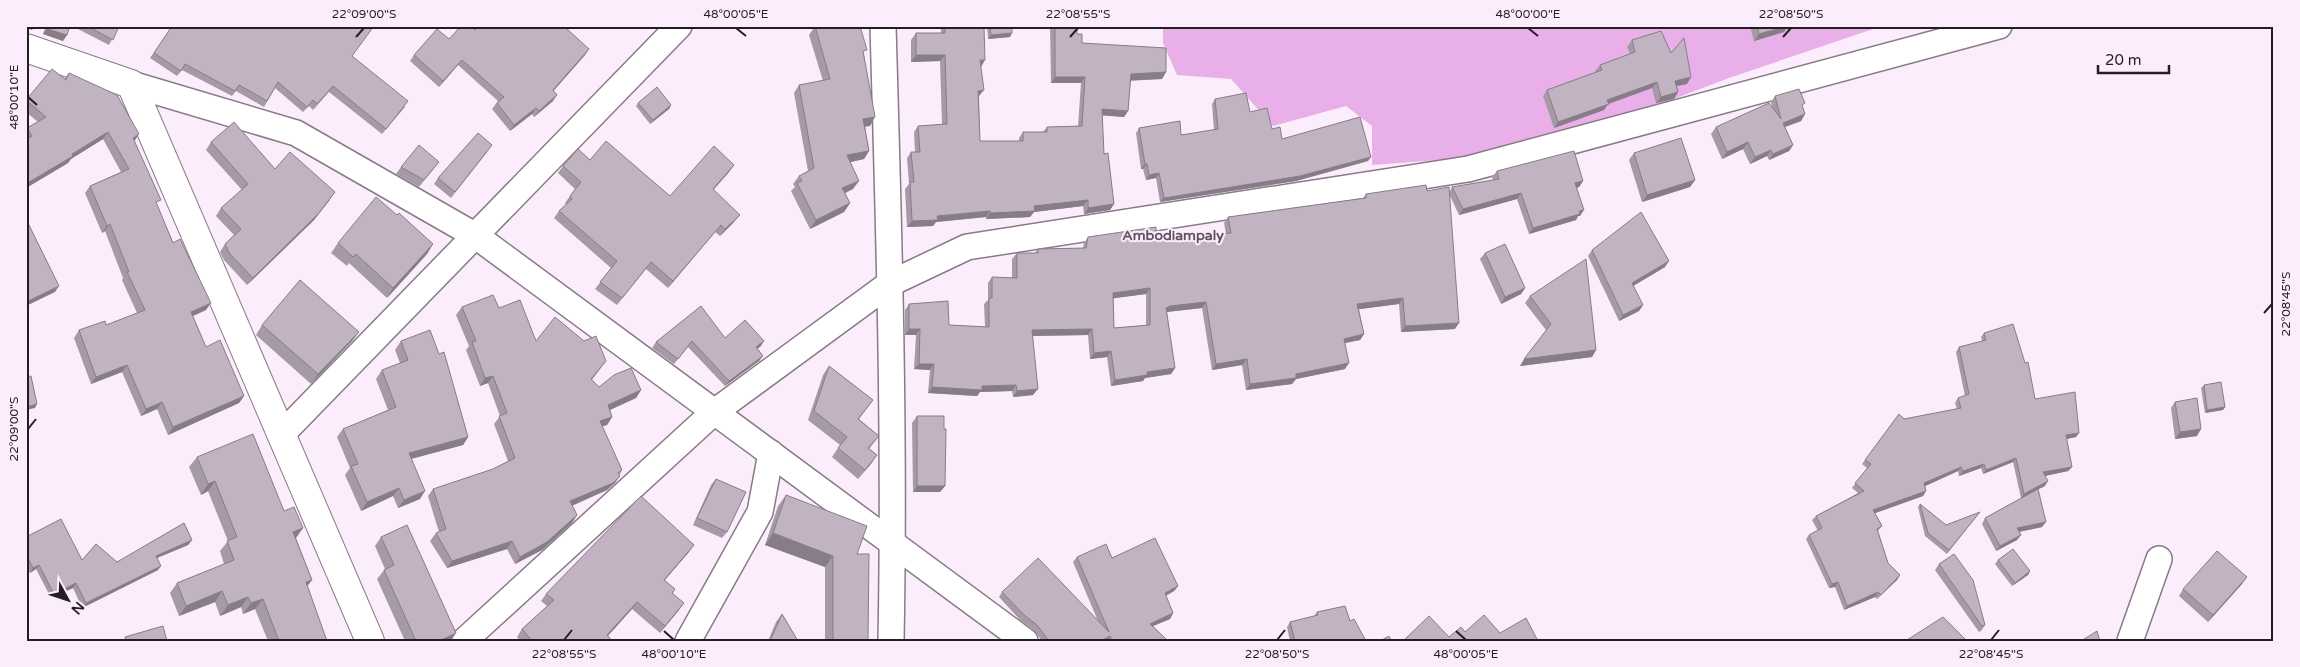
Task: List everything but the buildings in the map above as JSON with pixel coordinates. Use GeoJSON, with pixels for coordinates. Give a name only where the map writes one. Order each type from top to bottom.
{"type":"FeatureCollection","features":[{"type":"Feature","properties":{"kind":"street"},"geometry":{"type":"LineString","coordinates":[[282,434],[679,26]]}},
{"type":"Feature","properties":{"kind":"street"},"geometry":{"type":"LineString","coordinates":[[883,26],[893,544],[891,641]]}},
{"type":"Feature","properties":{"kind":"street"},"geometry":{"type":"LineString","coordinates":[[464,641],[713,413],[889,284],[967,247],[1468,169],[1999,26]]}},
{"type":"Feature","properties":{"kind":"street"},"geometry":{"type":"LineString","coordinates":[[26,48],[131,84],[296,133],[476,236],[713,413],[771,453],[1025,641]]}},
{"type":"Feature","properties":{"kind":"street"},"geometry":{"type":"LineString","coordinates":[[131,84],[370,641]]}},
{"type":"Feature","properties":{"kind":"street"},"geometry":{"type":"LineString","coordinates":[[688,641],[760,512],[771,453]]}},
{"type":"Feature","properties":{"kind":"street"},"geometry":{"type":"LineString","coordinates":[[2130,641],[2159,559]]}},
{"type":"Feature","properties":{"kind":"shaded area"},"geometry":{"type":"Polygon","coordinates":[[[1163,26],[1882,26],[1729,78],[1626,117],[1480,157],[1372,165],[1372,126],[1346,106],[1273,126],[1231,79],[1177,75],[1163,43],[1163,26]]]}},
{"type":"Feature","properties":{"kind":"district","name":"Ambodiampaly"},"geometry":{"type":"Point","coordinates":[1173,235]}}]}
